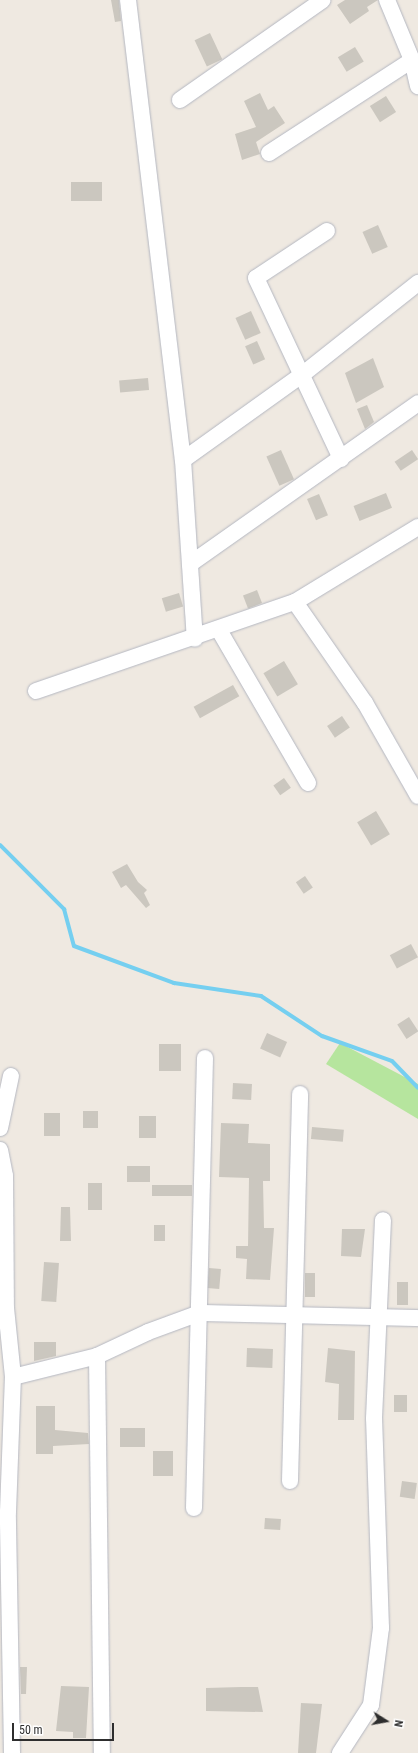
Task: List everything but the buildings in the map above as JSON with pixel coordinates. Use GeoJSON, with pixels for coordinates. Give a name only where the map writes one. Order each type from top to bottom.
{"type":"FeatureCollection","features":[{"type":"Feature","properties":{"kind":"street"},"geometry":{"type":"LineString","coordinates":[[128,0],[183,460],[195,639]]}},
{"type":"Feature","properties":{"kind":"street"},"geometry":{"type":"LineString","coordinates":[[180,100],[323,0]]}},
{"type":"Feature","properties":{"kind":"street"},"geometry":{"type":"LineString","coordinates":[[387,0],[412,60],[418,86]]}},
{"type":"Feature","properties":{"kind":"street"},"geometry":{"type":"LineString","coordinates":[[269,153],[412,60]]}},
{"type":"Feature","properties":{"kind":"street"},"geometry":{"type":"LineString","coordinates":[[327,231],[256,278],[303,374],[341,459]]}},
{"type":"Feature","properties":{"kind":"street"},"geometry":{"type":"LineString","coordinates":[[183,460],[303,374],[418,283]]}},
{"type":"Feature","properties":{"kind":"street"},"geometry":{"type":"LineString","coordinates":[[190,564],[341,459],[418,403]]}},
{"type":"Feature","properties":{"kind":"street"},"geometry":{"type":"LineString","coordinates":[[36,690],[195,639],[295,602],[418,527]]}},
{"type":"Feature","properties":{"kind":"street"},"geometry":{"type":"LineString","coordinates":[[295,602],[365,703],[418,796]]}},
{"type":"Feature","properties":{"kind":"street"},"geometry":{"type":"LineString","coordinates":[[219,630],[308,783]]}},
{"type":"Feature","properties":{"kind":"street"},"geometry":{"type":"LineString","coordinates":[[194,1508],[200,1313],[205,1058]]}},
{"type":"Feature","properties":{"kind":"street"},"geometry":{"type":"LineString","coordinates":[[0,1128],[11,1076]]}},
{"type":"Feature","properties":{"kind":"street"},"geometry":{"type":"LineString","coordinates":[[290,1481],[300,1094]]}},
{"type":"Feature","properties":{"kind":"street"},"geometry":{"type":"LineString","coordinates":[[0,1150],[5,1176],[3,1308],[13,1378],[4,1540],[12,1753]]}},
{"type":"Feature","properties":{"kind":"street"},"geometry":{"type":"LineString","coordinates":[[340,1753],[371,1705],[381,1628],[380,1522],[374,1476],[378,1318],[383,1220]]}},
{"type":"Feature","properties":{"kind":"street"},"geometry":{"type":"LineString","coordinates":[[13,1378],[97,1356],[148,1332],[200,1313],[294,1317],[418,1318]]}},
{"type":"Feature","properties":{"kind":"street"},"geometry":{"type":"LineString","coordinates":[[97,1356],[102,1753]]}},
{"type":"Feature","properties":{"kind":"green space"},"geometry":{"type":"Polygon","coordinates":[[[340,1043],[418,1084],[418,1119],[326,1064],[340,1043]]]}},
{"type":"Feature","properties":{"kind":"waterway"},"geometry":{"type":"LineString","coordinates":[[0,845],[64,909],[74,946],[174,983],[261,996],[322,1036],[392,1061],[418,1088]]}}]}
